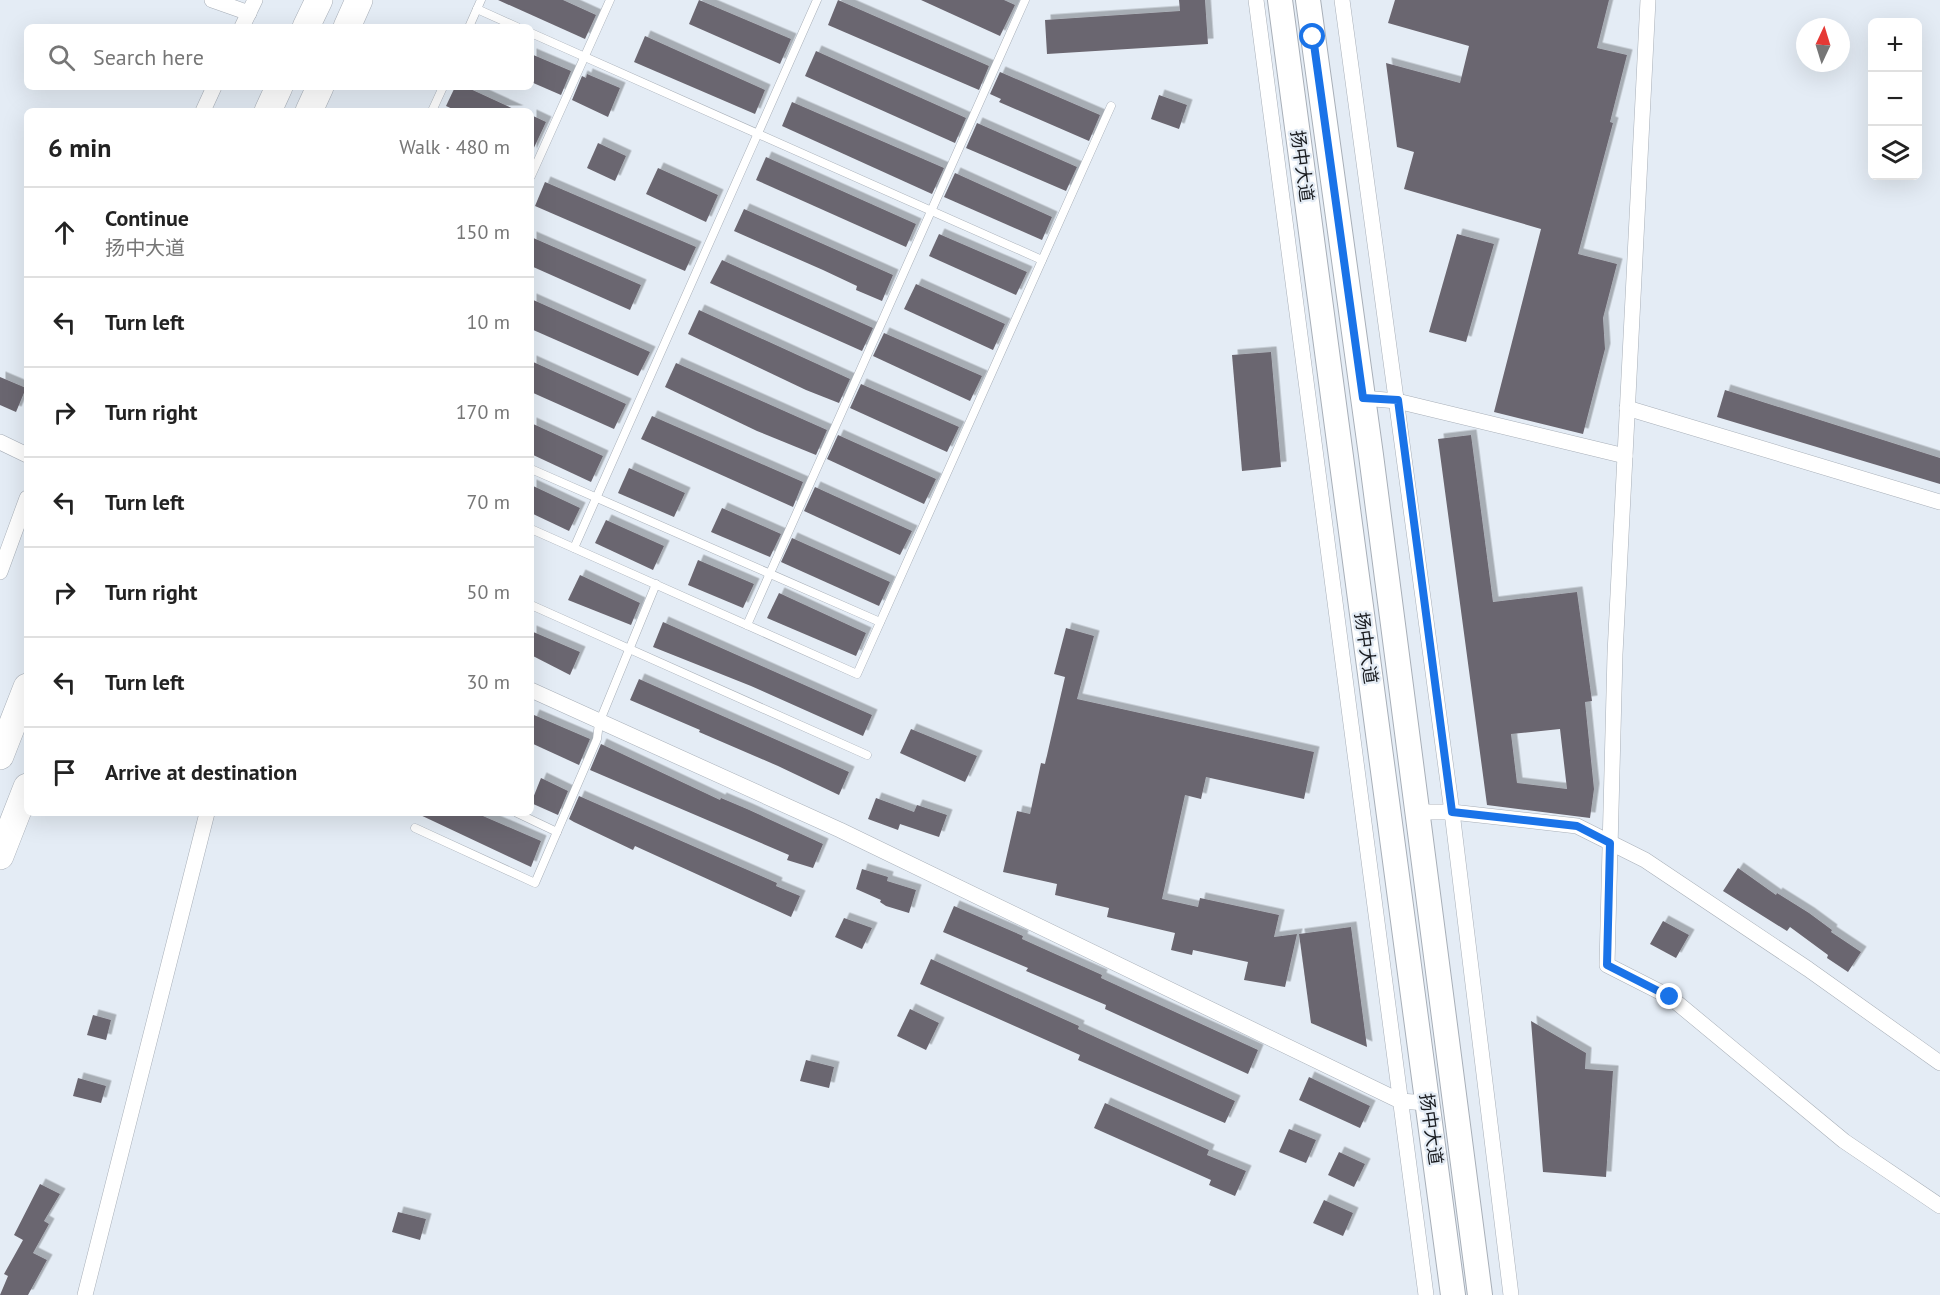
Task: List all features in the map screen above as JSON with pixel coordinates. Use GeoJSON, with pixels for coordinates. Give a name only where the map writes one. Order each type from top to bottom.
{"type":"FeatureCollection","features":[{"type":"Feature","properties":{"kind":"highway"},"geometry":{"type":"LineString","coordinates":[[307,24],[319,0]]}},
{"type":"Feature","properties":{"kind":"highway"},"geometry":{"type":"LineString","coordinates":[[348,24],[359,0]]}},
{"type":"Feature","properties":{"kind":"highway"},"geometry":{"type":"LineString","coordinates":[[269,108],[278,90]]}},
{"type":"Feature","properties":{"kind":"highway"},"geometry":{"type":"LineString","coordinates":[[310,108],[319,90]]}},
{"type":"Feature","properties":{"kind":"highway"},"geometry":{"type":"LineString","coordinates":[[0,756],[24,695]]}},
{"type":"Feature","properties":{"kind":"highway"},"geometry":{"type":"LineString","coordinates":[[0,856],[24,795]]}},
{"type":"Feature","properties":{"kind":"main road","name":"扬中大道"},"geometry":{"type":"LineString","coordinates":[[1280,0],[1453,1295]]}},
{"type":"Feature","properties":{"kind":"main road","name":"扬中大道"},"geometry":{"type":"LineString","coordinates":[[1308,0],[1418,812],[1480,1295]]}},
{"type":"Feature","properties":{"kind":"main road"},"geometry":{"type":"LineString","coordinates":[[1285,41],[1313,37]]}},
{"type":"Feature","properties":{"kind":"main road"},"geometry":{"type":"LineString","coordinates":[[1334,400],[1363,398]]}},
{"type":"Feature","properties":{"kind":"main road"},"geometry":{"type":"LineString","coordinates":[[1389,814],[1418,812]]}},
{"type":"Feature","properties":{"kind":"main road"},"geometry":{"type":"LineString","coordinates":[[1427,1103],[1455,1100]]}},
{"type":"Feature","properties":{"kind":"street"},"geometry":{"type":"LineString","coordinates":[[212,0],[248,13]]}},
{"type":"Feature","properties":{"kind":"street"},"geometry":{"type":"LineString","coordinates":[[1256,0],[1365,816],[1426,1295]]}},
{"type":"Feature","properties":{"kind":"street"},"geometry":{"type":"LineString","coordinates":[[1341,0],[1398,400],[1452,812],[1511,1295]]}},
{"type":"Feature","properties":{"kind":"street"},"geometry":{"type":"LineString","coordinates":[[1648,0],[1615,654],[1607,965],[1670,997],[1844,1141],[1940,1206]]}},
{"type":"Feature","properties":{"kind":"street"},"geometry":{"type":"LineString","coordinates":[[204,108],[213,90]]}},
{"type":"Feature","properties":{"kind":"street"},"geometry":{"type":"LineString","coordinates":[[1363,398],[1398,400],[1625,456]]}},
{"type":"Feature","properties":{"kind":"street"},"geometry":{"type":"LineString","coordinates":[[1627,408],[1940,502]]}},
{"type":"Feature","properties":{"kind":"street"},"geometry":{"type":"LineString","coordinates":[[0,442],[24,454]]}},
{"type":"Feature","properties":{"kind":"street"},"geometry":{"type":"LineString","coordinates":[[0,572],[24,506]]}},
{"type":"Feature","properties":{"kind":"street"},"geometry":{"type":"LineString","coordinates":[[534,691],[599,723],[840,830],[1400,1101],[1427,1103]]}},
{"type":"Feature","properties":{"kind":"street"},"geometry":{"type":"LineString","coordinates":[[1418,812],[1452,812],[1577,826],[1645,860],[1808,969],[1940,1064]]}},
{"type":"Feature","properties":{"kind":"street"},"geometry":{"type":"LineString","coordinates":[[85,1295],[206,816]]}},
{"type":"Feature","properties":{"kind":"lane"},"geometry":{"type":"LineString","coordinates":[[470,24],[481,0]]}},
{"type":"Feature","properties":{"kind":"lane"},"geometry":{"type":"LineString","coordinates":[[534,169],[610,0]]}},
{"type":"Feature","properties":{"kind":"lane"},"geometry":{"type":"LineString","coordinates":[[574,548],[817,0]]}},
{"type":"Feature","properties":{"kind":"lane"},"geometry":{"type":"LineString","coordinates":[[747,625],[1025,0]]}},
{"type":"Feature","properties":{"kind":"lane"},"geometry":{"type":"LineString","coordinates":[[477,9],[510,24]]}},
{"type":"Feature","properties":{"kind":"lane"},"geometry":{"type":"LineString","coordinates":[[534,34],[1042,260]]}},
{"type":"Feature","properties":{"kind":"lane"},"geometry":{"type":"LineString","coordinates":[[433,108],[442,90]]}},
{"type":"Feature","properties":{"kind":"lane"},"geometry":{"type":"LineString","coordinates":[[534,530],[857,674],[1111,106]]}},
{"type":"Feature","properties":{"kind":"lane"},"geometry":{"type":"LineString","coordinates":[[534,470],[880,622]]}},
{"type":"Feature","properties":{"kind":"lane"},"geometry":{"type":"LineString","coordinates":[[415,828],[535,883],[597,739],[599,723],[656,584]]}},
{"type":"Feature","properties":{"kind":"lane"},"geometry":{"type":"LineString","coordinates":[[534,606],[629,651],[867,755]]}},
{"type":"Feature","properties":{"kind":"lane"},"geometry":{"type":"LineString","coordinates":[[523,816],[557,832]]}},
{"type":"Feature","properties":{"kind":"building"},"geometry":{"type":"Polygon","coordinates":[[[498,0],[563,0],[596,15],[585,39],[498,0]]]}},
{"type":"Feature","properties":{"kind":"building"},"geometry":{"type":"Polygon","coordinates":[[[699,0],[791,39],[780,64],[689,24],[699,0]]]}},
{"type":"Feature","properties":{"kind":"building"},"geometry":{"type":"Polygon","coordinates":[[[838,0],[989,66],[979,90],[828,25],[838,0]]]}},
{"type":"Feature","properties":{"kind":"building"},"geometry":{"type":"Polygon","coordinates":[[[921,0],[1004,0],[1015,5],[1000,36],[921,0]]]}},
{"type":"Feature","properties":{"kind":"building"},"geometry":{"type":"Polygon","coordinates":[[[1179,0],[1205,0],[1208,44],[1047,54],[1045,20],[1180,11],[1179,0]]]}},
{"type":"Feature","properties":{"kind":"building"},"geometry":{"type":"Polygon","coordinates":[[[1395,0],[1609,0],[1597,48],[1627,55],[1610,122],[1613,123],[1578,254],[1617,264],[1603,318],[1605,349],[1583,434],[1494,412],[1541,229],[1404,189],[1414,152],[1397,147],[1386,63],[1460,83],[1469,46],[1388,23],[1395,0]]]}},
{"type":"Feature","properties":{"kind":"building"},"geometry":{"type":"Polygon","coordinates":[[[645,36],[765,90],[755,114],[634,62],[645,36]]]}},
{"type":"Feature","properties":{"kind":"building"},"geometry":{"type":"Polygon","coordinates":[[[816,51],[966,118],[955,143],[805,76],[816,51]]]}},
{"type":"Feature","properties":{"kind":"building"},"geometry":{"type":"Polygon","coordinates":[[[534,55],[571,71],[561,95],[534,83],[534,55]]]}},
{"type":"Feature","properties":{"kind":"building"},"geometry":{"type":"Polygon","coordinates":[[[1000,72],[1100,115],[1089,141],[999,102],[1001,99],[990,94],[1000,72]]]}},
{"type":"Feature","properties":{"kind":"building"},"geometry":{"type":"Polygon","coordinates":[[[587,74],[620,88],[608,117],[572,100],[582,76],[586,78],[587,74]]]}},
{"type":"Feature","properties":{"kind":"building"},"geometry":{"type":"Polygon","coordinates":[[[454,90],[472,90],[512,108],[450,108],[446,106],[454,90]]]}},
{"type":"Feature","properties":{"kind":"building"},"geometry":{"type":"Polygon","coordinates":[[[1159,95],[1187,105],[1179,129],[1151,119],[1159,95]]]}},
{"type":"Feature","properties":{"kind":"building"},"geometry":{"type":"Polygon","coordinates":[[[792,102],[944,168],[932,194],[782,126],[792,102]]]}},
{"type":"Feature","properties":{"kind":"building"},"geometry":{"type":"Polygon","coordinates":[[[534,116],[546,122],[534,148],[534,116]]]}},
{"type":"Feature","properties":{"kind":"building"},"geometry":{"type":"Polygon","coordinates":[[[977,123],[1077,167],[1066,191],[966,148],[977,123]]]}},
{"type":"Feature","properties":{"kind":"building"},"geometry":{"type":"Polygon","coordinates":[[[598,143],[626,156],[615,181],[587,168],[598,143]]]}},
{"type":"Feature","properties":{"kind":"building"},"geometry":{"type":"Polygon","coordinates":[[[766,157],[916,224],[906,247],[756,180],[766,157]]]}},
{"type":"Feature","properties":{"kind":"building"},"geometry":{"type":"Polygon","coordinates":[[[658,168],[718,195],[706,222],[646,194],[658,168]]]}},
{"type":"Feature","properties":{"kind":"building"},"geometry":{"type":"Polygon","coordinates":[[[955,173],[1052,217],[1042,240],[944,197],[955,173]]]}},
{"type":"Feature","properties":{"kind":"building"},"geometry":{"type":"Polygon","coordinates":[[[545,182],[696,247],[685,271],[535,206],[545,182]]]}},
{"type":"Feature","properties":{"kind":"building"},"geometry":{"type":"Polygon","coordinates":[[[744,209],[893,275],[882,301],[856,290],[857,286],[734,231],[744,209]]]}},
{"type":"Feature","properties":{"kind":"building"},"geometry":{"type":"Polygon","coordinates":[[[939,234],[1027,272],[1016,295],[929,256],[939,234]]]}},
{"type":"Feature","properties":{"kind":"building"},"geometry":{"type":"Polygon","coordinates":[[[1457,234],[1494,244],[1466,342],[1429,332],[1457,234]]]}},
{"type":"Feature","properties":{"kind":"building"},"geometry":{"type":"Polygon","coordinates":[[[534,238],[641,285],[630,310],[534,267],[534,238]]]}},
{"type":"Feature","properties":{"kind":"building"},"geometry":{"type":"Polygon","coordinates":[[[722,260],[873,328],[862,351],[710,283],[722,260]]]}},
{"type":"Feature","properties":{"kind":"building"},"geometry":{"type":"Polygon","coordinates":[[[916,284],[1005,324],[993,350],[904,309],[916,284]]]}},
{"type":"Feature","properties":{"kind":"building"},"geometry":{"type":"Polygon","coordinates":[[[534,300],[650,352],[638,376],[534,330],[534,300]]]}},
{"type":"Feature","properties":{"kind":"building"},"geometry":{"type":"Polygon","coordinates":[[[699,310],[850,379],[839,403],[806,390],[688,334],[699,310]]]}},
{"type":"Feature","properties":{"kind":"building"},"geometry":{"type":"Polygon","coordinates":[[[884,333],[982,376],[970,401],[873,356],[884,333]]]}},
{"type":"Feature","properties":{"kind":"building"},"geometry":{"type":"Polygon","coordinates":[[[1271,352],[1281,467],[1242,471],[1232,355],[1271,352]]]}},
{"type":"Feature","properties":{"kind":"building"},"geometry":{"type":"Polygon","coordinates":[[[534,362],[626,404],[614,429],[534,393],[534,362]]]}},
{"type":"Feature","properties":{"kind":"building"},"geometry":{"type":"Polygon","coordinates":[[[676,363],[827,430],[816,455],[757,431],[665,387],[676,363]]]}},
{"type":"Feature","properties":{"kind":"building"},"geometry":{"type":"Polygon","coordinates":[[[0,377],[24,387],[16,412],[0,405],[0,377]]]}},
{"type":"Feature","properties":{"kind":"building"},"geometry":{"type":"Polygon","coordinates":[[[861,384],[959,427],[947,452],[850,408],[861,384]]]}},
{"type":"Feature","properties":{"kind":"building"},"geometry":{"type":"Polygon","coordinates":[[[1725,390],[1940,458],[1940,484],[1717,417],[1725,390]]]}},
{"type":"Feature","properties":{"kind":"building"},"geometry":{"type":"Polygon","coordinates":[[[652,416],[803,482],[793,507],[641,439],[652,416]]]}},
{"type":"Feature","properties":{"kind":"building"},"geometry":{"type":"Polygon","coordinates":[[[534,424],[603,456],[591,482],[534,455],[534,424]]]}},
{"type":"Feature","properties":{"kind":"building"},"geometry":{"type":"Polygon","coordinates":[[[838,435],[936,479],[924,504],[827,459],[838,435]]]}},
{"type":"Feature","properties":{"kind":"building"},"geometry":{"type":"Polygon","coordinates":[[[1471,435],[1493,602],[1577,592],[1592,701],[1585,702],[1594,789],[1590,818],[1487,805],[1438,439],[1471,435]],[[1560,729],[1511,734],[1517,783],[1567,789],[1560,729]]]}},
{"type":"Feature","properties":{"kind":"building"},"geometry":{"type":"Polygon","coordinates":[[[629,468],[685,493],[674,517],[618,493],[629,468]]]}},
{"type":"Feature","properties":{"kind":"building"},"geometry":{"type":"Polygon","coordinates":[[[534,486],[580,508],[569,531],[534,514],[534,486]]]}},
{"type":"Feature","properties":{"kind":"building"},"geometry":{"type":"Polygon","coordinates":[[[815,487],[912,531],[900,555],[804,511],[815,487]]]}},
{"type":"Feature","properties":{"kind":"building"},"geometry":{"type":"Polygon","coordinates":[[[722,508],[781,534],[770,557],[711,532],[722,508]]]}},
{"type":"Feature","properties":{"kind":"building"},"geometry":{"type":"Polygon","coordinates":[[[606,520],[664,546],[653,570],[595,543],[606,520]]]}},
{"type":"Feature","properties":{"kind":"building"},"geometry":{"type":"Polygon","coordinates":[[[792,538],[890,582],[879,606],[781,562],[792,538]]]}},
{"type":"Feature","properties":{"kind":"building"},"geometry":{"type":"Polygon","coordinates":[[[698,560],[754,584],[743,608],[688,585],[698,560]]]}},
{"type":"Feature","properties":{"kind":"building"},"geometry":{"type":"Polygon","coordinates":[[[580,575],[640,603],[631,625],[568,600],[580,575]]]}},
{"type":"Feature","properties":{"kind":"building"},"geometry":{"type":"Polygon","coordinates":[[[779,593],[866,633],[856,656],[767,618],[779,593]]]}},
{"type":"Feature","properties":{"kind":"building"},"geometry":{"type":"Polygon","coordinates":[[[663,622],[872,715],[863,736],[751,686],[653,647],[663,622]]]}},
{"type":"Feature","properties":{"kind":"building"},"geometry":{"type":"Polygon","coordinates":[[[1066,628],[1094,636],[1077,699],[1314,752],[1304,799],[1206,777],[1201,799],[1185,795],[1162,899],[1198,907],[1200,898],[1279,915],[1274,937],[1297,934],[1285,987],[1244,980],[1248,962],[1193,950],[1192,955],[1171,950],[1175,933],[1107,917],[1109,908],[1055,895],[1057,884],[1003,872],[1017,811],[1030,814],[1041,763],[1045,764],[1065,677],[1054,674],[1066,628]]]}},
{"type":"Feature","properties":{"kind":"building"},"geometry":{"type":"Polygon","coordinates":[[[534,632],[580,652],[570,675],[534,657],[534,632]]]}},
{"type":"Feature","properties":{"kind":"building"},"geometry":{"type":"Polygon","coordinates":[[[639,679],[849,772],[839,795],[630,700],[639,679]]]}},
{"type":"Feature","properties":{"kind":"building"},"geometry":{"type":"Polygon","coordinates":[[[534,715],[590,739],[579,765],[534,744],[534,715]]]}},
{"type":"Feature","properties":{"kind":"building"},"geometry":{"type":"Polygon","coordinates":[[[911,729],[977,756],[965,782],[900,753],[911,729]]]}},
{"type":"Feature","properties":{"kind":"building"},"geometry":{"type":"Polygon","coordinates":[[[601,744],[720,800],[721,798],[747,809],[823,844],[813,868],[787,860],[789,855],[590,770],[601,744]]]}},
{"type":"Feature","properties":{"kind":"building"},"geometry":{"type":"Polygon","coordinates":[[[541,778],[568,791],[558,815],[534,804],[534,796],[541,778]]]}},
{"type":"Feature","properties":{"kind":"building"},"geometry":{"type":"Polygon","coordinates":[[[579,796],[777,883],[776,886],[800,896],[791,917],[635,846],[633,850],[574,822],[569,819],[579,796]]]}},
{"type":"Feature","properties":{"kind":"building"},"geometry":{"type":"Polygon","coordinates":[[[876,798],[914,812],[917,805],[947,815],[939,837],[900,824],[898,830],[868,819],[876,798]]]}},
{"type":"Feature","properties":{"kind":"building"},"geometry":{"type":"Polygon","coordinates":[[[422,816],[483,816],[541,841],[531,867],[422,816]]]}},
{"type":"Feature","properties":{"kind":"building"},"geometry":{"type":"Polygon","coordinates":[[[1738,868],[1776,895],[1777,893],[1809,913],[1832,930],[1831,932],[1861,952],[1848,972],[1827,958],[1828,955],[1790,927],[1787,931],[1723,891],[1738,868]]]}},
{"type":"Feature","properties":{"kind":"building"},"geometry":{"type":"Polygon","coordinates":[[[862,869],[888,877],[887,881],[916,890],[909,913],[886,906],[880,902],[881,900],[856,889],[862,869]]]}},
{"type":"Feature","properties":{"kind":"building"},"geometry":{"type":"Polygon","coordinates":[[[954,906],[1023,936],[1022,939],[1102,975],[1101,978],[1258,1050],[1248,1074],[1105,1009],[1106,1005],[1026,971],[1028,968],[943,932],[954,906]]]}},
{"type":"Feature","properties":{"kind":"building"},"geometry":{"type":"Polygon","coordinates":[[[844,918],[872,928],[862,949],[835,937],[844,918]]]}},
{"type":"Feature","properties":{"kind":"building"},"geometry":{"type":"Polygon","coordinates":[[[1663,921],[1689,935],[1676,958],[1650,944],[1663,921]]]}},
{"type":"Feature","properties":{"kind":"building"},"geometry":{"type":"Polygon","coordinates":[[[1351,927],[1367,1047],[1311,1023],[1299,934],[1351,927]]]}},
{"type":"Feature","properties":{"kind":"building"},"geometry":{"type":"Polygon","coordinates":[[[931,959],[1079,1026],[1078,1029],[1235,1101],[1225,1123],[1078,1060],[1080,1055],[920,984],[931,959]]]}},
{"type":"Feature","properties":{"kind":"building"},"geometry":{"type":"Polygon","coordinates":[[[910,1009],[939,1023],[926,1050],[897,1036],[910,1009]]]}},
{"type":"Feature","properties":{"kind":"building"},"geometry":{"type":"Polygon","coordinates":[[[93,1015],[111,1020],[106,1040],[87,1035],[93,1015]]]}},
{"type":"Feature","properties":{"kind":"building"},"geometry":{"type":"Polygon","coordinates":[[[1531,1021],[1586,1053],[1585,1069],[1613,1071],[1606,1177],[1543,1172],[1531,1021]]]}},
{"type":"Feature","properties":{"kind":"building"},"geometry":{"type":"Polygon","coordinates":[[[806,1060],[834,1067],[829,1088],[800,1081],[806,1060]]]}},
{"type":"Feature","properties":{"kind":"building"},"geometry":{"type":"Polygon","coordinates":[[[1309,1077],[1370,1106],[1360,1128],[1299,1100],[1309,1077]]]}},
{"type":"Feature","properties":{"kind":"building"},"geometry":{"type":"Polygon","coordinates":[[[78,1078],[106,1086],[101,1103],[73,1096],[78,1078]]]}},
{"type":"Feature","properties":{"kind":"building"},"geometry":{"type":"Polygon","coordinates":[[[1105,1103],[1209,1150],[1207,1155],[1246,1171],[1235,1196],[1209,1185],[1211,1180],[1094,1128],[1105,1103]]]}},
{"type":"Feature","properties":{"kind":"building"},"geometry":{"type":"Polygon","coordinates":[[[1289,1129],[1316,1140],[1306,1163],[1279,1152],[1289,1129]]]}},
{"type":"Feature","properties":{"kind":"building"},"geometry":{"type":"Polygon","coordinates":[[[1339,1152],[1365,1164],[1354,1187],[1328,1175],[1339,1152]]]}},
{"type":"Feature","properties":{"kind":"building"},"geometry":{"type":"Polygon","coordinates":[[[40,1184],[60,1194],[44,1221],[49,1224],[33,1253],[47,1260],[28,1295],[0,1295],[8,1276],[4,1274],[23,1240],[14,1235],[40,1184]]]}},
{"type":"Feature","properties":{"kind":"building"},"geometry":{"type":"Polygon","coordinates":[[[1324,1200],[1353,1213],[1343,1236],[1313,1223],[1324,1200]]]}},
{"type":"Feature","properties":{"kind":"building"},"geometry":{"type":"Polygon","coordinates":[[[398,1212],[426,1219],[420,1240],[392,1232],[398,1212]]]}},
{"type":"Feature","properties":{"kind":"route"},"geometry":{"type":"LineString","coordinates":[[1313,37],[1363,398],[1398,400],[1452,812],[1577,826],[1610,843],[1607,965],[1670,997]]}}]}
